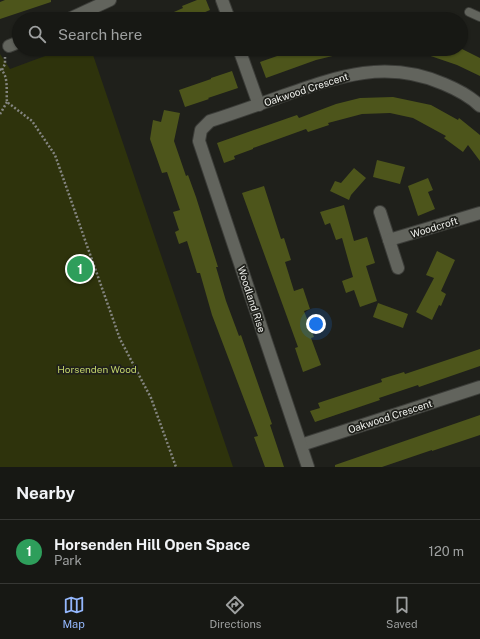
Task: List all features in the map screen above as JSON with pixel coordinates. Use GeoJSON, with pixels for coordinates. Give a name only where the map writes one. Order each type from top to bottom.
{"type":"FeatureCollection","features":[{"type":"Feature","properties":{"kind":"street"},"geometry":{"type":"LineString","coordinates":[[85,12],[110,0]]}},
{"type":"Feature","properties":{"kind":"street"},"geometry":{"type":"LineString","coordinates":[[222,0],[226,12]]}},
{"type":"Feature","properties":{"kind":"street"},"geometry":{"type":"LineString","coordinates":[[242,56],[259,105]]}},
{"type":"Feature","properties":{"kind":"street","name":"Oakwood Crescent"},"geometry":{"type":"LineString","coordinates":[[201,130],[210,121],[325,81],[356,73],[384,70],[409,72],[433,79],[455,89],[480,106]]}},
{"type":"Feature","properties":{"kind":"street","name":"Woodland Rise"},"geometry":{"type":"LineString","coordinates":[[201,130],[199,141],[308,467]]}},
{"type":"Feature","properties":{"kind":"street"},"geometry":{"type":"LineString","coordinates":[[380,212],[398,268]]}},
{"type":"Feature","properties":{"kind":"street","name":"Woodcroft"},"geometry":{"type":"LineString","coordinates":[[389,240],[480,213]]}},
{"type":"Feature","properties":{"kind":"street","name":"Oakwood Crescent"},"geometry":{"type":"LineString","coordinates":[[301,445],[480,387]]}},
{"type":"Feature","properties":{"kind":"lane"},"geometry":{"type":"LineString","coordinates":[[469,12],[480,17]]}},
{"type":"Feature","properties":{"kind":"path"},"geometry":{"type":"LineString","coordinates":[[0,114],[7,102],[6,75],[1,69],[5,64],[5,58]]}},
{"type":"Feature","properties":{"kind":"path"},"geometry":{"type":"LineString","coordinates":[[7,102],[32,121],[55,155],[120,340],[151,398],[176,467]]}},
{"type":"Feature","properties":{"kind":"green space","name":"Horsenden Wood"},"geometry":{"type":"Polygon","coordinates":[[[0,54],[10,69],[45,56],[93,56],[233,467],[0,467],[0,54]]]}},
{"type":"Feature","properties":{"kind":"building"},"geometry":{"type":"Polygon","coordinates":[[[5,0],[51,0],[51,2],[21,12],[12,12],[12,15],[0,19],[0,2],[5,0]]]}},
{"type":"Feature","properties":{"kind":"building"},"geometry":{"type":"Polygon","coordinates":[[[197,0],[206,0],[210,10],[205,12],[174,12],[183,8],[182,6],[197,0]]]}},
{"type":"Feature","properties":{"kind":"building"},"geometry":{"type":"Polygon","coordinates":[[[468,52],[480,58],[480,76],[457,65],[431,56],[468,56],[468,52]]]}},
{"type":"Feature","properties":{"kind":"building"},"geometry":{"type":"Polygon","coordinates":[[[277,56],[333,56],[316,60],[266,78],[260,62],[277,56]]]}},
{"type":"Feature","properties":{"kind":"building"},"geometry":{"type":"Polygon","coordinates":[[[232,71],[238,88],[185,107],[179,90],[232,71]]]}},
{"type":"Feature","properties":{"kind":"building"},"geometry":{"type":"Polygon","coordinates":[[[393,97],[431,105],[458,120],[459,118],[480,135],[480,161],[468,145],[463,152],[444,138],[446,136],[413,118],[390,113],[362,114],[328,123],[329,125],[308,132],[306,129],[253,148],[234,156],[235,159],[224,163],[217,143],[297,115],[299,118],[336,104],[360,98],[393,97]]]}},
{"type":"Feature","properties":{"kind":"building"},"geometry":{"type":"Polygon","coordinates":[[[164,110],[180,113],[174,141],[186,176],[188,175],[196,197],[218,267],[216,267],[226,301],[239,336],[241,335],[272,424],[270,425],[284,467],[265,467],[254,437],[258,436],[212,315],[200,273],[197,273],[187,241],[179,244],[175,232],[179,230],[173,212],[180,210],[167,172],[162,173],[150,139],[153,120],[161,122],[164,110]]]}},
{"type":"Feature","properties":{"kind":"building"},"geometry":{"type":"Polygon","coordinates":[[[377,160],[405,167],[400,184],[373,177],[377,160]]]}},
{"type":"Feature","properties":{"kind":"building"},"geometry":{"type":"Polygon","coordinates":[[[354,168],[366,178],[351,195],[349,200],[330,191],[335,181],[341,183],[354,168]]]}},
{"type":"Feature","properties":{"kind":"building"},"geometry":{"type":"Polygon","coordinates":[[[428,178],[433,190],[428,192],[435,209],[418,216],[408,186],[428,178]]]}},
{"type":"Feature","properties":{"kind":"building"},"geometry":{"type":"Polygon","coordinates":[[[264,186],[281,239],[284,238],[291,260],[285,262],[294,291],[303,288],[310,309],[304,311],[314,337],[311,338],[321,365],[303,372],[295,348],[298,347],[242,193],[264,186]]]}},
{"type":"Feature","properties":{"kind":"building"},"geometry":{"type":"Polygon","coordinates":[[[344,205],[354,241],[367,237],[375,263],[366,266],[377,301],[360,307],[354,290],[346,293],[342,281],[353,277],[342,238],[336,240],[330,223],[325,225],[320,212],[344,205]]]}},
{"type":"Feature","properties":{"kind":"building"},"geometry":{"type":"Polygon","coordinates":[[[437,251],[455,260],[441,291],[446,294],[441,306],[439,305],[432,320],[416,312],[434,278],[426,275],[437,251]]]}},
{"type":"Feature","properties":{"kind":"building"},"geometry":{"type":"Polygon","coordinates":[[[378,303],[408,314],[403,328],[373,317],[378,303]]]}},
{"type":"Feature","properties":{"kind":"building"},"geometry":{"type":"Polygon","coordinates":[[[480,349],[480,366],[419,387],[418,385],[379,398],[380,400],[315,422],[310,411],[320,408],[318,403],[382,382],[381,379],[404,372],[405,374],[480,349]]]}},
{"type":"Feature","properties":{"kind":"building"},"geometry":{"type":"Polygon","coordinates":[[[480,415],[480,435],[382,467],[335,467],[335,465],[480,415]]]}},
{"type":"Feature","properties":{"kind":"place","name":"Horsenden Hill Open Space"},"geometry":{"type":"Point","coordinates":[80,269]}}]}
